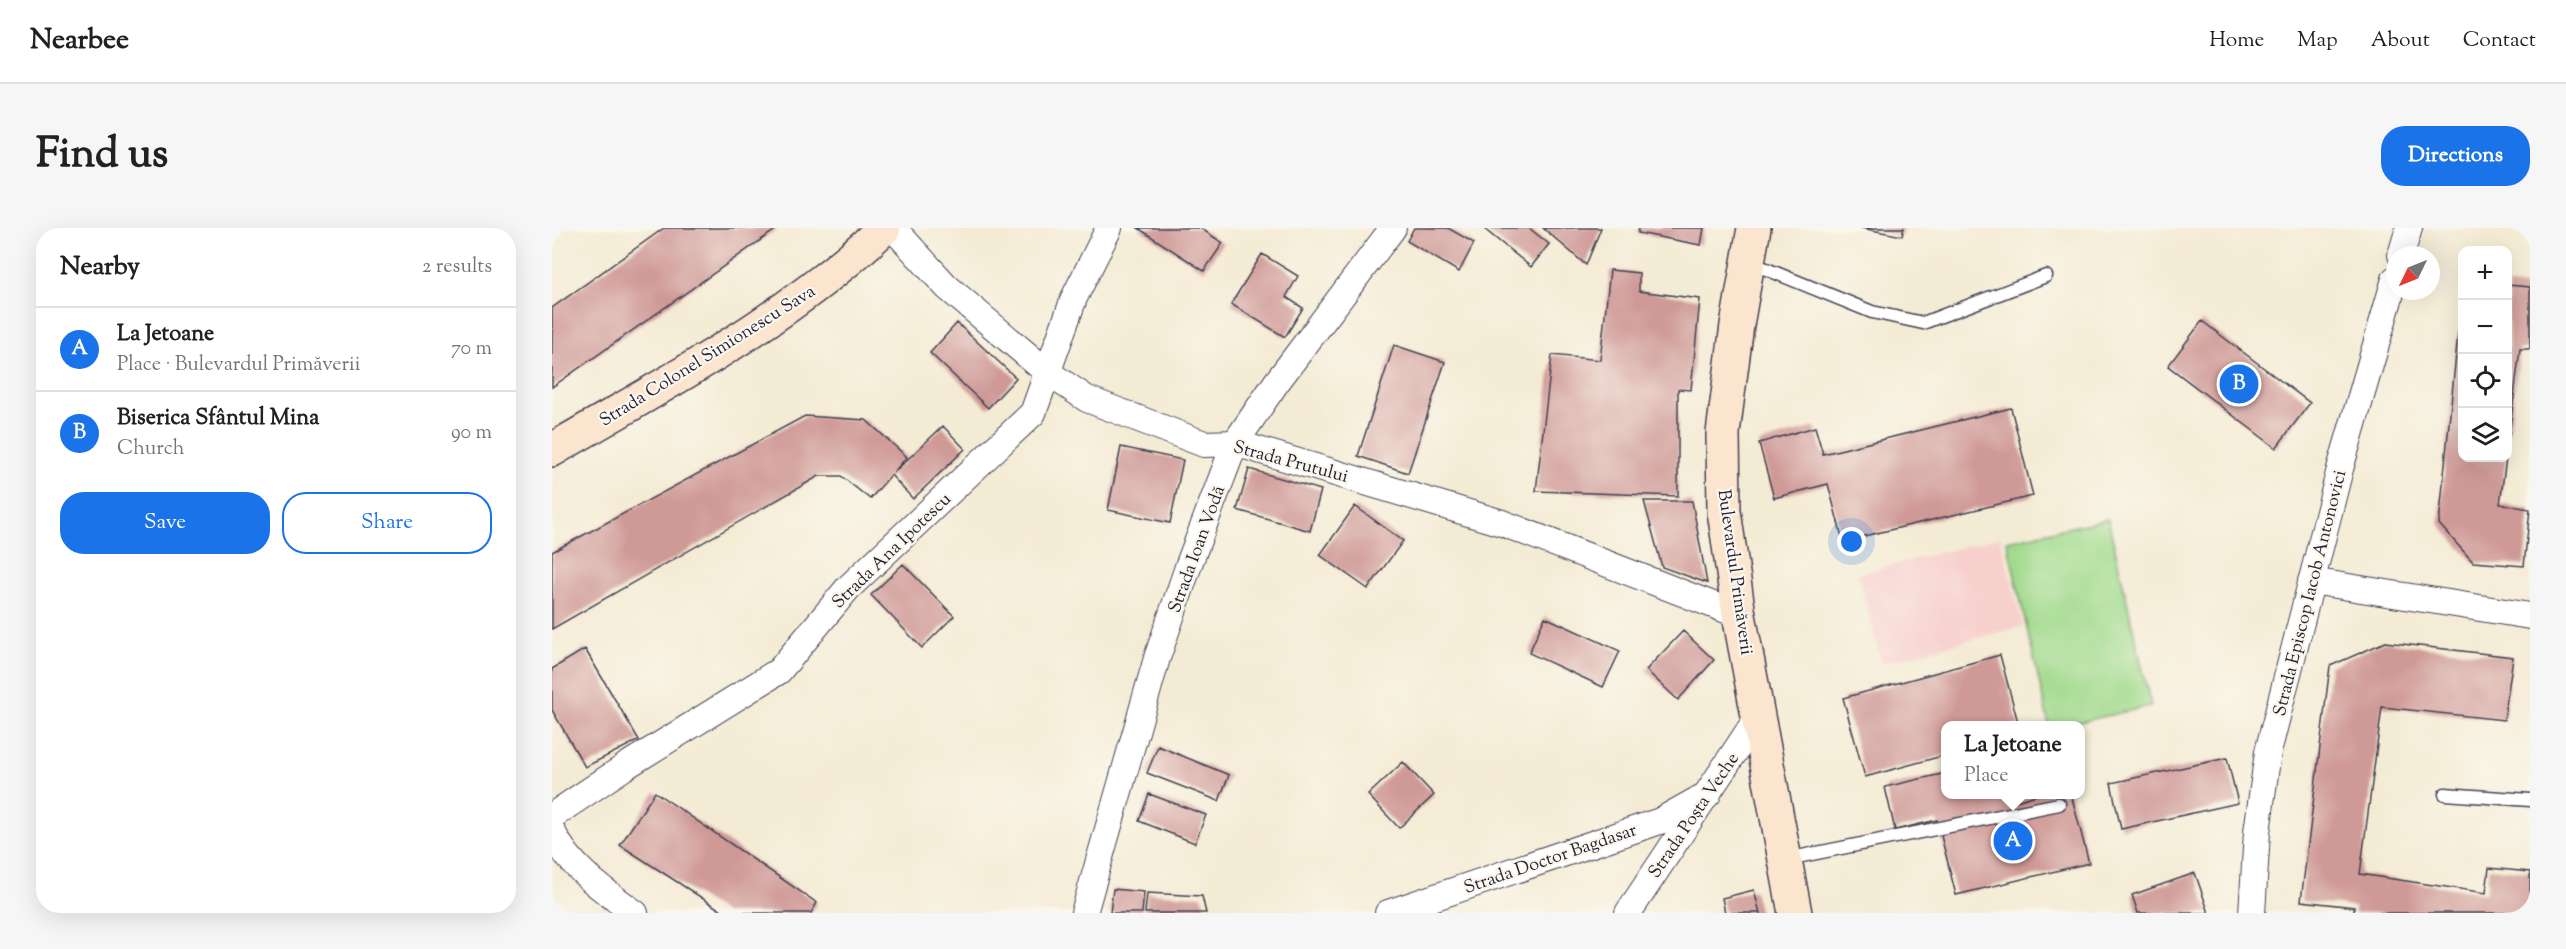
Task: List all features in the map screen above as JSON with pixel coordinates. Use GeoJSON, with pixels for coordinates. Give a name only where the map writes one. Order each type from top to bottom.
{"type":"FeatureCollection","features":[{"type":"Feature","properties":{"kind":"main road","name":"Strada Colonel Simionescu Sava"},"geometry":{"type":"LineString","coordinates":[[552,450],[710,357],[818,286],[884,228]]}},
{"type":"Feature","properties":{"kind":"main road","name":"Bulevardul Primăverii"},"geometry":{"type":"LineString","coordinates":[[1754,228],[1737,325],[1723,433],[1724,511],[1739,615],[1795,913]]}},
{"type":"Feature","properties":{"kind":"street","name":"Strada Prutului"},"geometry":{"type":"LineString","coordinates":[[893,228],[947,287],[1047,372],[1087,399],[1204,444],[1235,443],[1502,523],[1739,615]]}},
{"type":"Feature","properties":{"kind":"street","name":"Strada Ana Ipotescu"},"geometry":{"type":"LineString","coordinates":[[552,816],[626,766],[779,671],[848,588],[1033,413],[1074,298],[1109,228]]}},
{"type":"Feature","properties":{"kind":"street","name":"Strada Ioan Vodă"},"geometry":{"type":"LineString","coordinates":[[1084,913],[1157,658],[1189,564],[1235,443],[1276,383],[1393,228]]}},
{"type":"Feature","properties":{"kind":"street"},"geometry":{"type":"LineString","coordinates":[[2404,246],[2409,228]]}},
{"type":"Feature","properties":{"kind":"street","name":"Strada Episcop Iacob Antonovici"},"geometry":{"type":"LineString","coordinates":[[2252,913],[2256,844],[2268,752],[2311,581],[2389,300]]}},
{"type":"Feature","properties":{"kind":"street"},"geometry":{"type":"LineString","coordinates":[[2311,581],[2530,616]]}},
{"type":"Feature","properties":{"kind":"street","name":"Strada Poșta Veche"},"geometry":{"type":"LineString","coordinates":[[1628,913],[1758,717]]}},
{"type":"Feature","properties":{"kind":"street","name":"Strada Doctor Bagdasar"},"geometry":{"type":"LineString","coordinates":[[1388,913],[1660,821],[1708,794]]}},
{"type":"Feature","properties":{"kind":"street"},"geometry":{"type":"LineString","coordinates":[[552,831],[576,865],[596,885],[635,913]]}},
{"type":"Feature","properties":{"kind":"lane"},"geometry":{"type":"LineString","coordinates":[[1748,262],[1872,312],[1923,323],[2046,276]]}},
{"type":"Feature","properties":{"kind":"lane"},"geometry":{"type":"LineString","coordinates":[[2445,794],[2530,800]]}},
{"type":"Feature","properties":{"kind":"lane"},"geometry":{"type":"LineString","coordinates":[[1786,859],[2059,804]]}},
{"type":"Feature","properties":{"kind":"shaded area"},"geometry":{"type":"Polygon","coordinates":[[[2000,537],[2023,626],[1882,663],[1858,574],[2000,537]]]}},
{"type":"Feature","properties":{"kind":"green space"},"geometry":{"type":"Polygon","coordinates":[[[2108,519],[2151,706],[2084,721],[2048,721],[2007,541],[2108,519]]]}},
{"type":"Feature","properties":{"kind":"building"},"geometry":{"type":"Polygon","coordinates":[[[664,228],[778,228],[552,387],[552,308],[664,228]]]}},
{"type":"Feature","properties":{"kind":"building"},"geometry":{"type":"Polygon","coordinates":[[[1138,228],[1200,228],[1223,243],[1204,271],[1138,228]]]}},
{"type":"Feature","properties":{"kind":"building"},"geometry":{"type":"Polygon","coordinates":[[[1414,228],[1448,228],[1474,243],[1459,272],[1407,241],[1414,228]]]}},
{"type":"Feature","properties":{"kind":"building"},"geometry":{"type":"Polygon","coordinates":[[[1483,228],[1529,228],[1549,244],[1531,267],[1483,228]]]}},
{"type":"Feature","properties":{"kind":"building"},"geometry":{"type":"Polygon","coordinates":[[[1543,228],[1601,228],[1586,265],[1543,228]]]}},
{"type":"Feature","properties":{"kind":"building"},"geometry":{"type":"Polygon","coordinates":[[[1639,228],[1704,228],[1701,245],[1638,233],[1639,228]]]}},
{"type":"Feature","properties":{"kind":"building"},"geometry":{"type":"Polygon","coordinates":[[[1861,228],[1904,228],[1902,236],[1861,228]]]}},
{"type":"Feature","properties":{"kind":"building"},"geometry":{"type":"Polygon","coordinates":[[[1262,254],[1298,276],[1286,297],[1303,308],[1285,337],[1231,304],[1262,254]]]}},
{"type":"Feature","properties":{"kind":"building"},"geometry":{"type":"Polygon","coordinates":[[[1610,270],[1639,273],[1639,291],[1700,299],[1691,390],[1678,389],[1678,496],[1536,491],[1552,355],[1600,360],[1610,270]]]}},
{"type":"Feature","properties":{"kind":"building"},"geometry":{"type":"Polygon","coordinates":[[[2512,285],[2530,287],[2530,349],[2520,349],[2512,412],[2512,285]]]}},
{"type":"Feature","properties":{"kind":"building"},"geometry":{"type":"Polygon","coordinates":[[[2202,321],[2310,403],[2276,448],[2168,366],[2202,321]]]}},
{"type":"Feature","properties":{"kind":"building"},"geometry":{"type":"Polygon","coordinates":[[[957,323],[1016,378],[988,408],[930,353],[957,323]]]}},
{"type":"Feature","properties":{"kind":"building"},"geometry":{"type":"Polygon","coordinates":[[[2458,334],[2458,462],[2505,462],[2500,504],[2530,509],[2524,566],[2473,562],[2439,524],[2458,334]]]}},
{"type":"Feature","properties":{"kind":"building"},"geometry":{"type":"Polygon","coordinates":[[[1394,345],[1445,362],[1408,473],[1358,456],[1394,345]]]}},
{"type":"Feature","properties":{"kind":"building"},"geometry":{"type":"Polygon","coordinates":[[[2011,408],[2033,496],[1843,541],[1828,484],[1774,498],[1759,443],[1815,427],[1823,454],[2011,408]]]}},
{"type":"Feature","properties":{"kind":"building"},"geometry":{"type":"Polygon","coordinates":[[[805,416],[866,420],[907,457],[893,473],[943,426],[965,449],[913,499],[891,475],[870,499],[841,476],[819,476],[552,629],[552,552],[805,416]]]}},
{"type":"Feature","properties":{"kind":"building"},"geometry":{"type":"Polygon","coordinates":[[[1121,447],[1183,460],[1170,523],[1108,510],[1121,447]]]}},
{"type":"Feature","properties":{"kind":"building"},"geometry":{"type":"Polygon","coordinates":[[[1249,469],[1321,490],[1310,531],[1237,510],[1249,469]]]}},
{"type":"Feature","properties":{"kind":"building"},"geometry":{"type":"Polygon","coordinates":[[[1644,501],[1692,501],[1707,583],[1662,567],[1644,501]]]}},
{"type":"Feature","properties":{"kind":"building"},"geometry":{"type":"Polygon","coordinates":[[[1355,506],[1403,541],[1368,589],[1320,555],[1355,506]]]}},
{"type":"Feature","properties":{"kind":"building"},"geometry":{"type":"Polygon","coordinates":[[[903,564],[954,616],[922,648],[871,595],[903,564]]]}},
{"type":"Feature","properties":{"kind":"building"},"geometry":{"type":"Polygon","coordinates":[[[1545,617],[1620,651],[1603,687],[1529,653],[1545,617]]]}},
{"type":"Feature","properties":{"kind":"building"},"geometry":{"type":"Polygon","coordinates":[[[1683,631],[1714,660],[1678,700],[1646,670],[1683,631]]]}},
{"type":"Feature","properties":{"kind":"building"},"geometry":{"type":"Polygon","coordinates":[[[2385,642],[2513,657],[2504,720],[2382,707],[2360,874],[2486,893],[2489,868],[2530,872],[2530,913],[2354,913],[2354,907],[2301,901],[2330,666],[2385,642]]]}},
{"type":"Feature","properties":{"kind":"building"},"geometry":{"type":"Polygon","coordinates":[[[585,649],[639,740],[585,767],[552,710],[552,669],[585,649]]]}},
{"type":"Feature","properties":{"kind":"building"},"geometry":{"type":"Polygon","coordinates":[[[2000,655],[2018,721],[1941,721],[1941,756],[1865,777],[1843,698],[2000,655]]]}},
{"type":"Feature","properties":{"kind":"building"},"geometry":{"type":"Polygon","coordinates":[[[1158,746],[1229,775],[1219,801],[1147,773],[1158,746]]]}},
{"type":"Feature","properties":{"kind":"building"},"geometry":{"type":"Polygon","coordinates":[[[2227,758],[2238,803],[2121,829],[2111,783],[2227,758]]]}},
{"type":"Feature","properties":{"kind":"building"},"geometry":{"type":"Polygon","coordinates":[[[1403,762],[1434,795],[1399,828],[1368,795],[1403,762]]]}},
{"type":"Feature","properties":{"kind":"building"},"geometry":{"type":"Polygon","coordinates":[[[1941,774],[1941,799],[2016,799],[2016,801],[2072,799],[2089,863],[1956,895],[1937,820],[1895,830],[1885,787],[1941,774]]]}},
{"type":"Feature","properties":{"kind":"building"},"geometry":{"type":"Polygon","coordinates":[[[655,792],[817,903],[811,913],[725,913],[620,845],[655,792]]]}},
{"type":"Feature","properties":{"kind":"building"},"geometry":{"type":"Polygon","coordinates":[[[1149,794],[1206,815],[1195,843],[1139,821],[1149,794]]]}},
{"type":"Feature","properties":{"kind":"building"},"geometry":{"type":"Polygon","coordinates":[[[2195,873],[2209,913],[2138,913],[2132,895],[2195,873]]]}},
{"type":"Feature","properties":{"kind":"building"},"geometry":{"type":"Polygon","coordinates":[[[1113,889],[1144,892],[1142,913],[1110,913],[1113,889]]]}},
{"type":"Feature","properties":{"kind":"building"},"geometry":{"type":"Polygon","coordinates":[[[1754,890],[1760,913],[1725,913],[1722,898],[1754,890]]]}},
{"type":"Feature","properties":{"kind":"building"},"geometry":{"type":"Polygon","coordinates":[[[1147,893],[1202,896],[1206,913],[1145,913],[1147,893]]]}},
{"type":"Feature","properties":{"kind":"place","name":"Biserica Sfântul Mina"},"geometry":{"type":"Point","coordinates":[2239,384]}},
{"type":"Feature","properties":{"kind":"place","name":"La Jetoane"},"geometry":{"type":"Point","coordinates":[2013,841]}}]}
